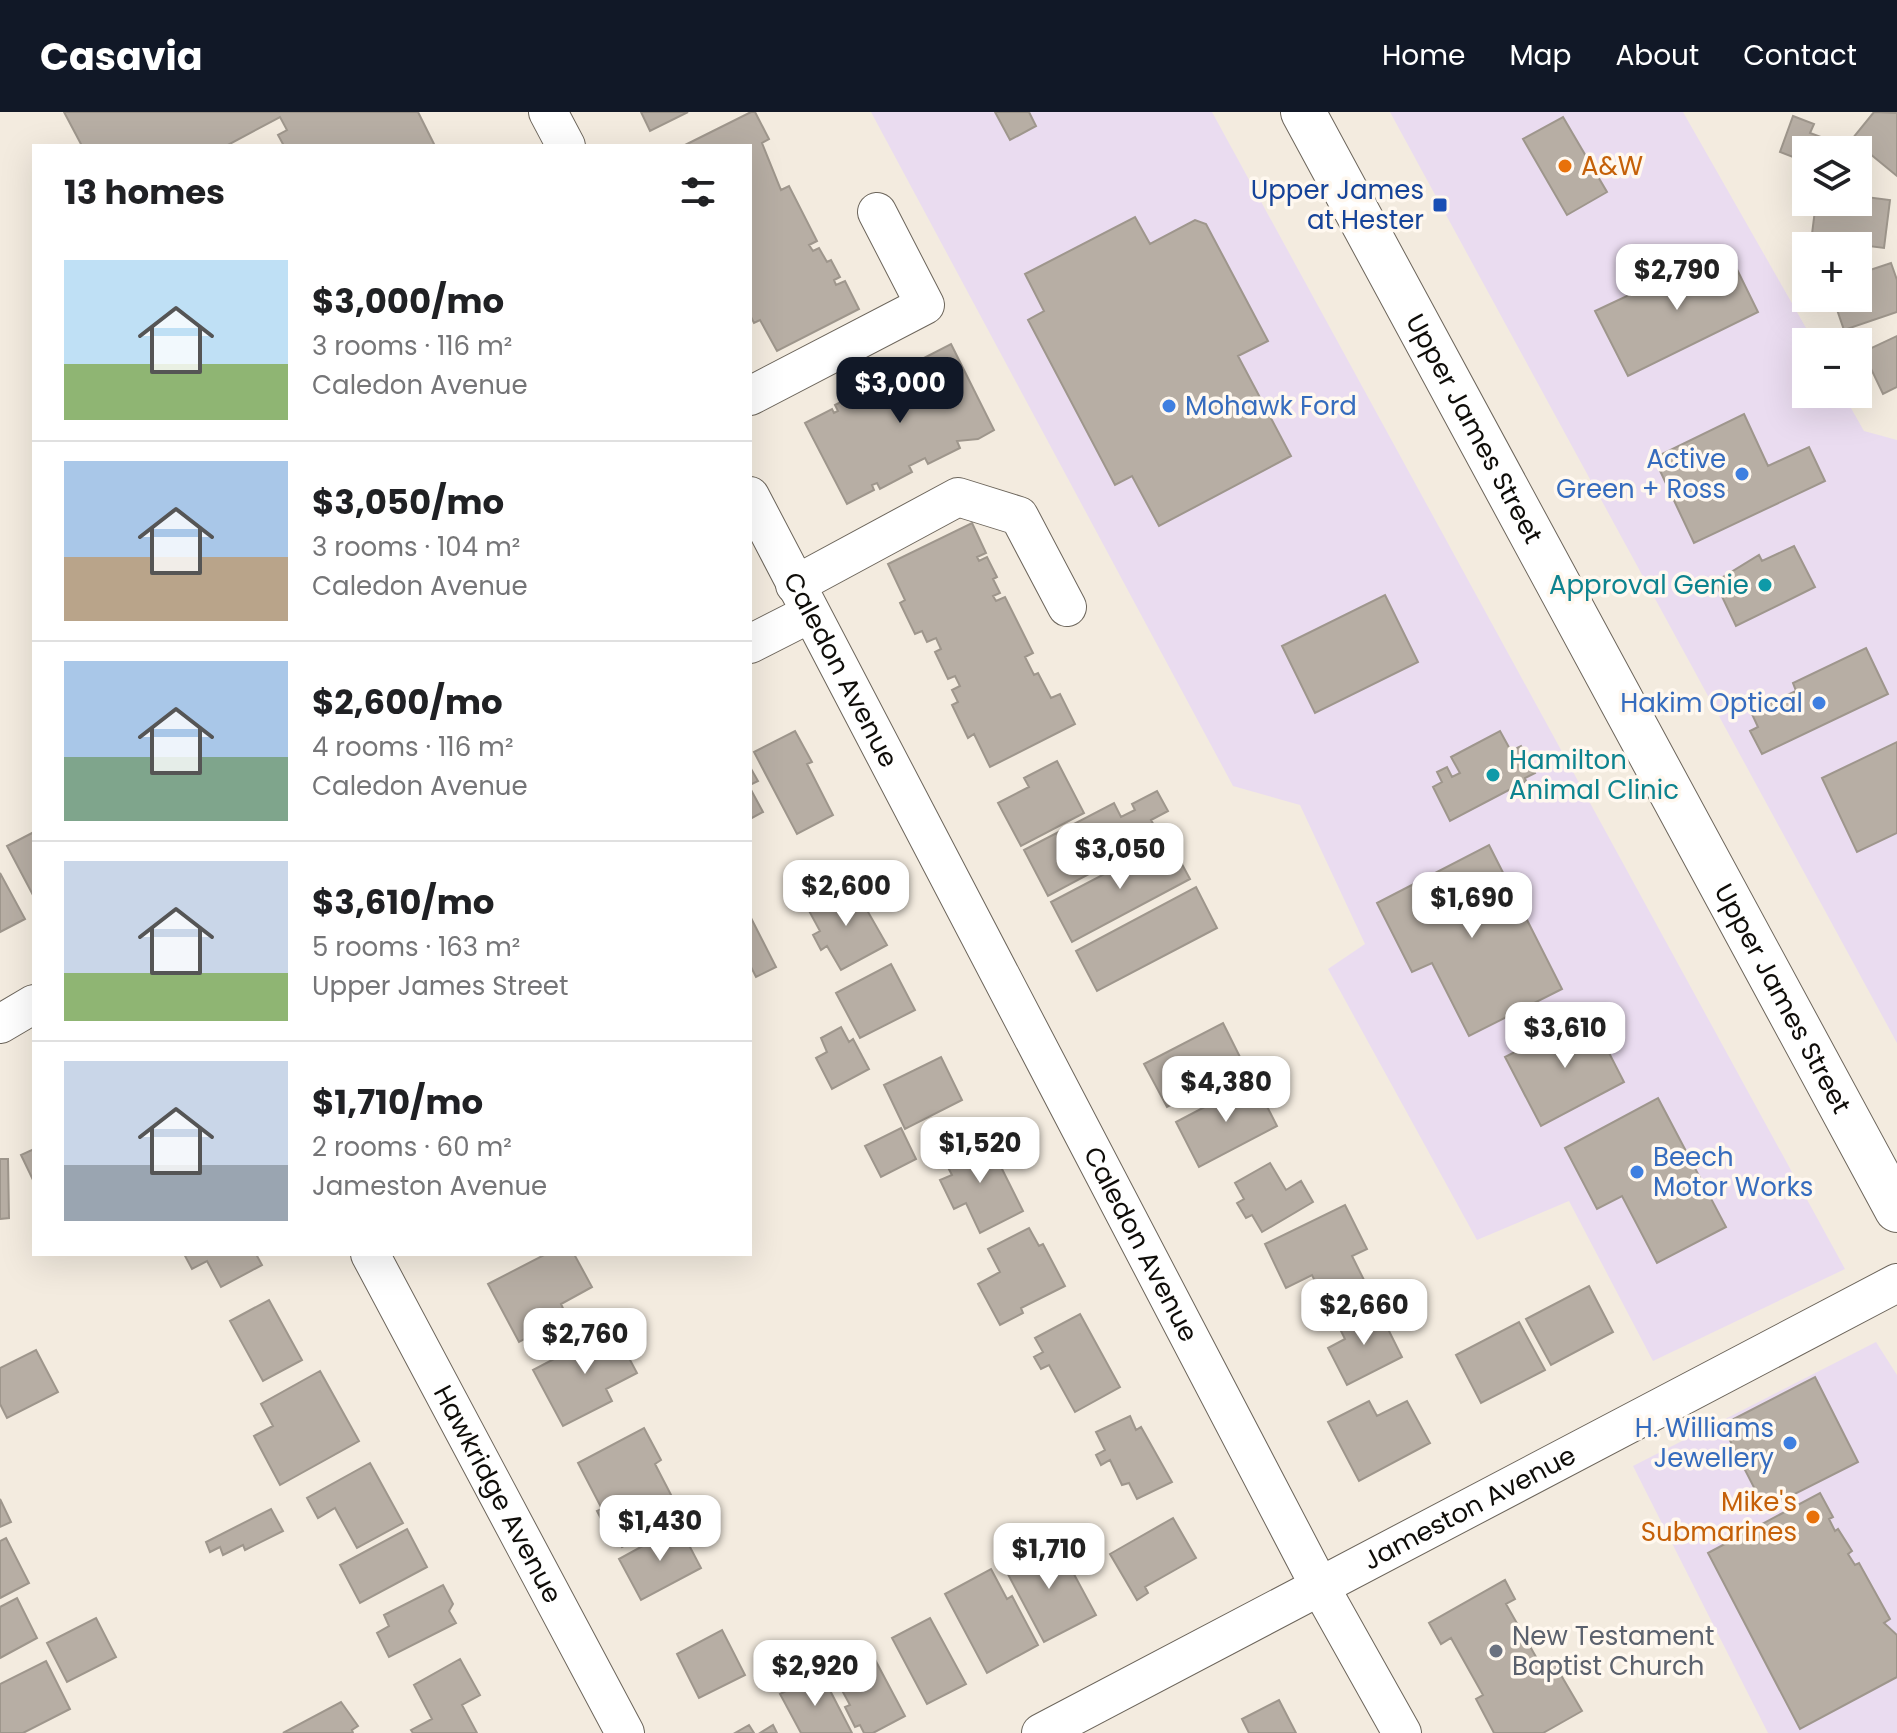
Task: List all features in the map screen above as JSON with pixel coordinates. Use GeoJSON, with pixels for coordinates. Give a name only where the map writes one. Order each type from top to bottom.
{"type":"FeatureCollection","features":[{"type":"Feature","properties":{"kind":"main road","name":"Upper James Street"},"geometry":{"type":"LineString","coordinates":[[1303,112],[1897,1210]]}},
{"type":"Feature","properties":{"kind":"street"},"geometry":{"type":"LineString","coordinates":[[548,112],[565,144]]}},
{"type":"Feature","properties":{"kind":"street"},"geometry":{"type":"LineString","coordinates":[[752,395],[925,305],[877,212]]}},
{"type":"Feature","properties":{"kind":"street"},"geometry":{"type":"LineString","coordinates":[[752,642],[802,599],[958,497],[1019,516],[1067,607]]}},
{"type":"Feature","properties":{"kind":"street","name":"Caledon Avenue"},"geometry":{"type":"LineString","coordinates":[[752,500],[1319,1585],[1402,1733]]}},
{"type":"Feature","properties":{"kind":"street"},"geometry":{"type":"LineString","coordinates":[[0,1024],[32,1005]]}},
{"type":"Feature","properties":{"kind":"street","name":"Hawkridge Avenue"},"geometry":{"type":"LineString","coordinates":[[371,1256],[625,1733]]}},
{"type":"Feature","properties":{"kind":"street","name":"Jameston Avenue"},"geometry":{"type":"LineString","coordinates":[[1041,1733],[1897,1283]]}},
{"type":"Feature","properties":{"kind":"shaded area"},"geometry":{"type":"Polygon","coordinates":[[[871,112],[1212,112],[1845,1269],[1653,1361],[1569,1201],[1477,1240],[1328,969],[1365,944],[1300,805],[1233,786],[871,112]]]}},
{"type":"Feature","properties":{"kind":"shaded area"},"geometry":{"type":"Polygon","coordinates":[[[1390,112],[1683,112],[1792,303],[1792,312],[1797,312],[1806,328],[1792,328],[1792,408],[1851,408],[1864,431],[1897,440],[1897,1043],[1390,112]]]}},
{"type":"Feature","properties":{"kind":"shaded area"},"geometry":{"type":"Polygon","coordinates":[[[1876,1342],[1897,1375],[1897,1733],[1768,1733],[1633,1466],[1876,1342]]]}},
{"type":"Feature","properties":{"kind":"building"},"geometry":{"type":"Polygon","coordinates":[[[64,112],[418,112],[434,144],[283,144],[278,135],[287,130],[280,117],[230,144],[81,144],[64,112]]]}},
{"type":"Feature","properties":{"kind":"building"},"geometry":{"type":"Polygon","coordinates":[[[641,112],[688,112],[650,131],[641,112]]]}},
{"type":"Feature","properties":{"kind":"building"},"geometry":{"type":"Polygon","coordinates":[[[755,112],[769,139],[762,143],[781,190],[789,186],[817,241],[809,245],[813,251],[819,248],[827,262],[831,260],[840,277],[834,280],[836,285],[845,281],[859,309],[777,351],[760,320],[754,323],[752,319],[752,144],[687,144],[755,112]]]}},
{"type":"Feature","properties":{"kind":"building"},"geometry":{"type":"Polygon","coordinates":[[[995,112],[1029,112],[1036,126],[1010,140],[995,112]]]}},
{"type":"Feature","properties":{"kind":"building"},"geometry":{"type":"Polygon","coordinates":[[[1874,112],[1897,113],[1897,176],[1872,155],[1872,136],[1854,136],[1874,112]]]}},
{"type":"Feature","properties":{"kind":"building"},"geometry":{"type":"Polygon","coordinates":[[[1793,116],[1814,124],[1810,133],[1818,136],[1792,136],[1792,157],[1780,152],[1793,116]]]}},
{"type":"Feature","properties":{"kind":"building","name":"A&W"},"geometry":{"type":"Polygon","coordinates":[[[1563,117],[1607,192],[1567,215],[1523,139],[1563,117]]]}},
{"type":"Feature","properties":{"kind":"building"},"geometry":{"type":"Polygon","coordinates":[[[1872,198],[1890,200],[1884,248],[1872,246],[1872,232],[1812,232],[1814,216],[1872,216],[1872,198]]]}},
{"type":"Feature","properties":{"kind":"building","name":"Mohawk Ford"},"geometry":{"type":"Polygon","coordinates":[[[1135,217],[1150,244],[1195,220],[1206,224],[1268,341],[1238,356],[1291,456],[1159,526],[1132,476],[1115,485],[1028,320],[1044,311],[1025,274],[1135,217]]]}},
{"type":"Feature","properties":{"kind":"building"},"geometry":{"type":"Polygon","coordinates":[[[1727,249],[1758,312],[1628,376],[1595,311],[1727,249]]]}},
{"type":"Feature","properties":{"kind":"building"},"geometry":{"type":"Polygon","coordinates":[[[1891,263],[1897,280],[1897,312],[1843,328],[1838,312],[1872,312],[1872,269],[1891,263]]]}},
{"type":"Feature","properties":{"kind":"building"},"geometry":{"type":"Polygon","coordinates":[[[1897,336],[1897,387],[1883,394],[1872,371],[1872,348],[1897,336]]]}},
{"type":"Feature","properties":{"kind":"building"},"geometry":{"type":"Polygon","coordinates":[[[951,344],[994,430],[978,439],[957,441],[960,448],[928,464],[925,458],[909,466],[912,472],[880,489],[877,483],[872,485],[874,490],[847,504],[805,423],[832,409],[834,413],[838,411],[835,405],[868,388],[871,394],[887,385],[883,379],[917,362],[923,366],[920,360],[951,344]]]}},
{"type":"Feature","properties":{"kind":"building","name":"Active Green + Ross"},"geometry":{"type":"Polygon","coordinates":[[[1744,414],[1768,466],[1809,447],[1825,481],[1694,543],[1654,458],[1744,414]]]}},
{"type":"Feature","properties":{"kind":"building"},"geometry":{"type":"Polygon","coordinates":[[[972,523],[986,553],[977,557],[979,561],[987,557],[997,577],[993,579],[1000,593],[993,596],[996,601],[1005,597],[1033,653],[1025,657],[1034,675],[1038,673],[1051,698],[1060,694],[1075,724],[990,767],[974,734],[968,738],[952,705],[958,702],[952,690],[960,686],[955,676],[948,679],[935,652],[941,649],[936,638],[927,642],[922,631],[915,634],[900,603],[905,600],[888,564],[972,523]]]}},
{"type":"Feature","properties":{"kind":"building","name":"Approval Genie"},"geometry":{"type":"Polygon","coordinates":[[[1794,546],[1815,587],[1736,626],[1715,582],[1759,555],[1762,561],[1794,546]]]}},
{"type":"Feature","properties":{"kind":"building"},"geometry":{"type":"Polygon","coordinates":[[[1385,595],[1418,662],[1315,713],[1282,646],[1385,595]]]}},
{"type":"Feature","properties":{"kind":"building","name":"Hakim Optical"},"geometry":{"type":"Polygon","coordinates":[[[1866,648],[1888,694],[1762,754],[1750,731],[1758,727],[1751,712],[1796,691],[1793,683],[1866,648]]]}},
{"type":"Feature","properties":{"kind":"building"},"geometry":{"type":"Polygon","coordinates":[[[795,731],[812,762],[807,764],[833,815],[797,834],[754,752],[795,731]]]}},
{"type":"Feature","properties":{"kind":"building","name":"Hamilton Animal Clinic"},"geometry":{"type":"Polygon","coordinates":[[[1500,731],[1511,751],[1521,746],[1535,773],[1525,778],[1526,781],[1450,821],[1433,787],[1442,782],[1437,772],[1447,767],[1452,777],[1460,773],[1451,757],[1500,731]]]}},
{"type":"Feature","properties":{"kind":"building"},"geometry":{"type":"Polygon","coordinates":[[[1897,742],[1897,833],[1857,852],[1822,778],[1897,742]]]}},
{"type":"Feature","properties":{"kind":"building"},"geometry":{"type":"Polygon","coordinates":[[[1057,761],[1084,813],[1021,846],[998,803],[1029,787],[1024,778],[1057,761]]]}},
{"type":"Feature","properties":{"kind":"building"},"geometry":{"type":"Polygon","coordinates":[[[752,770],[758,781],[752,784],[752,770]]]}},
{"type":"Feature","properties":{"kind":"building"},"geometry":{"type":"Polygon","coordinates":[[[1157,791],[1168,811],[1151,820],[1160,836],[1048,896],[1024,850],[1114,803],[1121,817],[1135,810],[1132,804],[1157,791]]]}},
{"type":"Feature","properties":{"kind":"building"},"geometry":{"type":"Polygon","coordinates":[[[752,792],[763,812],[752,818],[752,792]]]}},
{"type":"Feature","properties":{"kind":"building"},"geometry":{"type":"Polygon","coordinates":[[[32,833],[32,893],[7,846],[32,833]]]}},
{"type":"Feature","properties":{"kind":"building"},"geometry":{"type":"Polygon","coordinates":[[[1169,840],[1190,879],[1072,942],[1051,902],[1169,840]]]}},
{"type":"Feature","properties":{"kind":"building"},"geometry":{"type":"Polygon","coordinates":[[[1489,845],[1562,989],[1469,1036],[1432,963],[1412,972],[1377,903],[1489,845]]]}},
{"type":"Feature","properties":{"kind":"building"},"geometry":{"type":"Polygon","coordinates":[[[0,873],[25,919],[0,932],[0,873]]]}},
{"type":"Feature","properties":{"kind":"building"},"geometry":{"type":"Polygon","coordinates":[[[852,884],[887,945],[841,970],[827,946],[821,950],[813,935],[820,931],[808,909],[852,884]]]}},
{"type":"Feature","properties":{"kind":"building"},"geometry":{"type":"Polygon","coordinates":[[[1196,887],[1217,928],[1097,991],[1076,951],[1196,887]]]}},
{"type":"Feature","properties":{"kind":"building"},"geometry":{"type":"Polygon","coordinates":[[[752,920],[776,967],[756,977],[752,969],[752,920]]]}},
{"type":"Feature","properties":{"kind":"building"},"geometry":{"type":"Polygon","coordinates":[[[891,964],[915,1010],[860,1038],[836,993],[891,964]]]}},
{"type":"Feature","properties":{"kind":"building"},"geometry":{"type":"Polygon","coordinates":[[[1589,1014],[1624,1082],[1541,1126],[1505,1057],[1589,1014]]]}},
{"type":"Feature","properties":{"kind":"building"},"geometry":{"type":"Polygon","coordinates":[[[1223,1023],[1245,1067],[1167,1107],[1144,1064],[1223,1023]]]}},
{"type":"Feature","properties":{"kind":"building"},"geometry":{"type":"Polygon","coordinates":[[[841,1027],[849,1042],[853,1039],[869,1069],[832,1089],[816,1058],[827,1052],[821,1038],[841,1027]]]}},
{"type":"Feature","properties":{"kind":"building"},"geometry":{"type":"Polygon","coordinates":[[[941,1057],[962,1100],[905,1129],[884,1085],[941,1057]]]}},
{"type":"Feature","properties":{"kind":"building"},"geometry":{"type":"Polygon","coordinates":[[[1254,1081],[1277,1126],[1199,1167],[1176,1122],[1254,1081]]]}},
{"type":"Feature","properties":{"kind":"building","name":"Beech Motor Works"},"geometry":{"type":"Polygon","coordinates":[[[1658,1098],[1726,1227],[1657,1263],[1622,1196],[1597,1209],[1565,1148],[1658,1098]]]}},
{"type":"Feature","properties":{"kind":"building"},"geometry":{"type":"Polygon","coordinates":[[[901,1128],[916,1159],[881,1177],[865,1146],[901,1128]]]}},
{"type":"Feature","properties":{"kind":"building"},"geometry":{"type":"Polygon","coordinates":[[[986,1137],[1023,1211],[980,1233],[966,1203],[954,1209],[940,1180],[952,1175],[943,1158],[986,1137]]]}},
{"type":"Feature","properties":{"kind":"building"},"geometry":{"type":"Polygon","coordinates":[[[32,1150],[32,1178],[21,1155],[32,1150]]]}},
{"type":"Feature","properties":{"kind":"building"},"geometry":{"type":"Polygon","coordinates":[[[0,1159],[8,1159],[9,1218],[0,1219],[0,1159]]]}},
{"type":"Feature","properties":{"kind":"building"},"geometry":{"type":"Polygon","coordinates":[[[1270,1163],[1286,1190],[1301,1181],[1313,1202],[1262,1232],[1252,1215],[1246,1218],[1237,1203],[1244,1199],[1235,1183],[1270,1163]]]}},
{"type":"Feature","properties":{"kind":"building"},"geometry":{"type":"Polygon","coordinates":[[[1345,1205],[1367,1249],[1352,1256],[1368,1288],[1328,1308],[1312,1275],[1286,1288],[1265,1244],[1345,1205]]]}},
{"type":"Feature","properties":{"kind":"building"},"geometry":{"type":"Polygon","coordinates":[[[1029,1228],[1039,1246],[1043,1244],[1065,1286],[1021,1308],[1023,1313],[1000,1325],[978,1284],[1000,1272],[988,1249],[1029,1228]]]}},
{"type":"Feature","properties":{"kind":"building"},"geometry":{"type":"Polygon","coordinates":[[[185,1256],[257,1256],[262,1265],[221,1287],[207,1261],[192,1269],[185,1256]]]}},
{"type":"Feature","properties":{"kind":"building"},"geometry":{"type":"Polygon","coordinates":[[[542,1256],[575,1256],[592,1287],[561,1304],[567,1317],[519,1342],[488,1284],[542,1256]]]}},
{"type":"Feature","properties":{"kind":"building"},"geometry":{"type":"Polygon","coordinates":[[[1589,1286],[1613,1332],[1551,1365],[1526,1319],[1589,1286]]]}},
{"type":"Feature","properties":{"kind":"building"},"geometry":{"type":"Polygon","coordinates":[[[269,1300],[302,1360],[263,1381],[230,1321],[269,1300]]]}},
{"type":"Feature","properties":{"kind":"building"},"geometry":{"type":"Polygon","coordinates":[[[1377,1307],[1402,1357],[1347,1385],[1328,1348],[1345,1339],[1339,1327],[1377,1307]]]}},
{"type":"Feature","properties":{"kind":"building"},"geometry":{"type":"Polygon","coordinates":[[[1080,1314],[1120,1387],[1075,1412],[1049,1365],[1041,1369],[1034,1357],[1043,1352],[1035,1338],[1080,1314]]]}},
{"type":"Feature","properties":{"kind":"building"},"geometry":{"type":"Polygon","coordinates":[[[1519,1322],[1545,1370],[1481,1403],[1456,1355],[1519,1322]]]}},
{"type":"Feature","properties":{"kind":"building"},"geometry":{"type":"Polygon","coordinates":[[[613,1328],[637,1373],[606,1389],[612,1401],[563,1426],[533,1370],[613,1328]]]}},
{"type":"Feature","properties":{"kind":"building"},"geometry":{"type":"Polygon","coordinates":[[[36,1350],[58,1392],[7,1418],[0,1404],[0,1368],[36,1350]]]}},
{"type":"Feature","properties":{"kind":"building"},"geometry":{"type":"Polygon","coordinates":[[[320,1371],[359,1441],[280,1485],[254,1436],[273,1426],[261,1404],[320,1371]]]}},
{"type":"Feature","properties":{"kind":"building","name":"H. Williams Jewellery"},"geometry":{"type":"Polygon","coordinates":[[[1815,1377],[1858,1462],[1765,1509],[1722,1425],[1815,1377]]]}},
{"type":"Feature","properties":{"kind":"building"},"geometry":{"type":"Polygon","coordinates":[[[1369,1401],[1377,1416],[1407,1401],[1430,1443],[1359,1481],[1328,1422],[1369,1401]]]}},
{"type":"Feature","properties":{"kind":"building"},"geometry":{"type":"Polygon","coordinates":[[[1130,1416],[1136,1430],[1141,1427],[1172,1482],[1137,1499],[1129,1483],[1122,1485],[1110,1460],[1101,1465],[1096,1455],[1105,1450],[1096,1432],[1130,1416]]]}},
{"type":"Feature","properties":{"kind":"building"},"geometry":{"type":"Polygon","coordinates":[[[644,1428],[661,1460],[655,1464],[682,1516],[622,1547],[613,1529],[608,1532],[597,1511],[602,1509],[578,1463],[644,1428]]]}},
{"type":"Feature","properties":{"kind":"building"},"geometry":{"type":"Polygon","coordinates":[[[370,1463],[403,1523],[357,1548],[335,1508],[318,1518],[307,1498],[370,1463]]]}},
{"type":"Feature","properties":{"kind":"building"},"geometry":{"type":"Polygon","coordinates":[[[1820,1493],[1833,1517],[1829,1519],[1835,1531],[1838,1529],[1852,1551],[1848,1554],[1855,1565],[1859,1563],[1890,1619],[1884,1623],[1897,1635],[1897,1677],[1800,1729],[1708,1553],[1820,1493]]]}},
{"type":"Feature","properties":{"kind":"building"},"geometry":{"type":"Polygon","coordinates":[[[0,1499],[11,1522],[0,1527],[0,1499]]]}},
{"type":"Feature","properties":{"kind":"building"},"geometry":{"type":"Polygon","coordinates":[[[271,1509],[283,1531],[245,1550],[243,1545],[223,1555],[220,1547],[210,1552],[206,1542],[271,1509]]]}},
{"type":"Feature","properties":{"kind":"building"},"geometry":{"type":"Polygon","coordinates":[[[1173,1518],[1196,1558],[1145,1587],[1148,1593],[1137,1600],[1110,1554],[1173,1518]]]}},
{"type":"Feature","properties":{"kind":"building"},"geometry":{"type":"Polygon","coordinates":[[[679,1526],[701,1568],[641,1600],[619,1559],[679,1526]]]}},
{"type":"Feature","properties":{"kind":"building"},"geometry":{"type":"Polygon","coordinates":[[[407,1529],[427,1567],[360,1603],[340,1565],[407,1529]]]}},
{"type":"Feature","properties":{"kind":"building"},"geometry":{"type":"Polygon","coordinates":[[[6,1538],[29,1583],[0,1598],[0,1541],[6,1538]]]}},
{"type":"Feature","properties":{"kind":"building"},"geometry":{"type":"Polygon","coordinates":[[[1049,1539],[1064,1568],[1069,1565],[1096,1615],[1044,1642],[1002,1563],[1049,1539]]]}},
{"type":"Feature","properties":{"kind":"building"},"geometry":{"type":"Polygon","coordinates":[[[991,1569],[1007,1599],[1012,1596],[1038,1645],[987,1673],[945,1594],[991,1569]]]}},
{"type":"Feature","properties":{"kind":"building","name":"New Testament Baptist Church"},"geometry":{"type":"Polygon","coordinates":[[[1505,1580],[1515,1599],[1506,1604],[1540,1664],[1551,1658],[1582,1711],[1543,1733],[1494,1733],[1476,1699],[1483,1695],[1451,1638],[1441,1644],[1429,1623],[1505,1580]]]}},
{"type":"Feature","properties":{"kind":"building"},"geometry":{"type":"Polygon","coordinates":[[[443,1585],[453,1604],[449,1611],[456,1623],[389,1657],[377,1633],[389,1626],[384,1615],[443,1585]]]}},
{"type":"Feature","properties":{"kind":"building"},"geometry":{"type":"Polygon","coordinates":[[[17,1598],[37,1638],[0,1658],[0,1607],[17,1598]]]}},
{"type":"Feature","properties":{"kind":"building"},"geometry":{"type":"Polygon","coordinates":[[[96,1618],[116,1657],[67,1682],[47,1643],[96,1618]]]}},
{"type":"Feature","properties":{"kind":"building"},"geometry":{"type":"Polygon","coordinates":[[[930,1618],[966,1684],[927,1704],[892,1638],[930,1618]]]}},
{"type":"Feature","properties":{"kind":"building"},"geometry":{"type":"Polygon","coordinates":[[[722,1630],[745,1675],[699,1698],[677,1654],[722,1630]]]}},
{"type":"Feature","properties":{"kind":"building"},"geometry":{"type":"Polygon","coordinates":[[[871,1652],[905,1716],[873,1733],[864,1733],[860,1725],[855,1727],[845,1707],[850,1705],[832,1672],[871,1652]]]}},
{"type":"Feature","properties":{"kind":"building"},"geometry":{"type":"Polygon","coordinates":[[[460,1659],[480,1695],[462,1705],[477,1733],[413,1733],[411,1730],[432,1719],[414,1685],[460,1659]]]}},
{"type":"Feature","properties":{"kind":"building"},"geometry":{"type":"Polygon","coordinates":[[[46,1661],[70,1709],[23,1733],[0,1733],[0,1684],[46,1661]]]}},
{"type":"Feature","properties":{"kind":"building"},"geometry":{"type":"Polygon","coordinates":[[[821,1673],[852,1733],[801,1733],[780,1694],[821,1673]]]}},
{"type":"Feature","properties":{"kind":"building"},"geometry":{"type":"Polygon","coordinates":[[[1279,1700],[1296,1733],[1249,1733],[1242,1719],[1279,1700]]]}},
{"type":"Feature","properties":{"kind":"building"},"geometry":{"type":"Polygon","coordinates":[[[341,1702],[358,1726],[352,1730],[353,1733],[283,1733],[341,1702]]]}},
{"type":"Feature","properties":{"kind":"building"},"geometry":{"type":"Polygon","coordinates":[[[749,1725],[754,1733],[735,1733],[749,1725]]]}},
{"type":"Feature","properties":{"kind":"building"},"geometry":{"type":"Polygon","coordinates":[[[773,1725],[777,1733],[760,1733],[773,1725]]]}},
{"type":"Feature","properties":{"kind":"place","name":"A&W"},"geometry":{"type":"Point","coordinates":[1565,166]}},
{"type":"Feature","properties":{"kind":"place","name":"Upper James at Hester"},"geometry":{"type":"Point","coordinates":[1440,205]}},
{"type":"Feature","properties":{"kind":"place","name":"Mohawk Ford"},"geometry":{"type":"Point","coordinates":[1169,406]}},
{"type":"Feature","properties":{"kind":"place","name":"Active Green + Ross"},"geometry":{"type":"Point","coordinates":[1742,474]}},
{"type":"Feature","properties":{"kind":"place","name":"Approval Genie"},"geometry":{"type":"Point","coordinates":[1765,585]}},
{"type":"Feature","properties":{"kind":"place","name":"Hakim Optical"},"geometry":{"type":"Point","coordinates":[1819,703]}},
{"type":"Feature","properties":{"kind":"place","name":"Hamilton Animal Clinic"},"geometry":{"type":"Point","coordinates":[1493,775]}},
{"type":"Feature","properties":{"kind":"place","name":"Beech Motor Works"},"geometry":{"type":"Point","coordinates":[1637,1172]}},
{"type":"Feature","properties":{"kind":"place","name":"H. Williams Jewellery"},"geometry":{"type":"Point","coordinates":[1790,1443]}},
{"type":"Feature","properties":{"kind":"place","name":"Mike's Submarines"},"geometry":{"type":"Point","coordinates":[1813,1517]}},
{"type":"Feature","properties":{"kind":"place","name":"New Testament Baptist Church"},"geometry":{"type":"Point","coordinates":[1496,1651]}}]}
